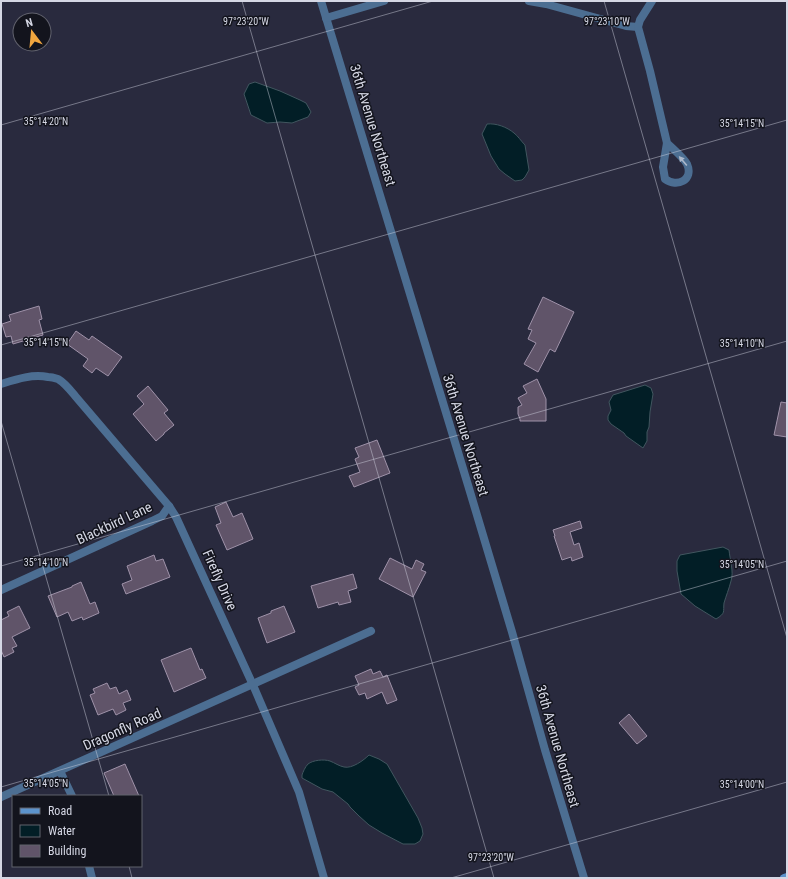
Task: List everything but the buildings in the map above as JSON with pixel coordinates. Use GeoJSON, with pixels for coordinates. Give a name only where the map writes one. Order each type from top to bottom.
{"type":"FeatureCollection","features":[{"type":"Feature","properties":{"kind":"street","name":"36th Avenue Northeast"},"geometry":{"type":"LineString","coordinates":[[321,1],[510,625],[545,750],[584,878]]}},
{"type":"Feature","properties":{"kind":"street"},"geometry":{"type":"LineString","coordinates":[[326,18],[384,1]]}},
{"type":"Feature","properties":{"kind":"street"},"geometry":{"type":"LineString","coordinates":[[529,1],[546,4],[626,26],[638,27]]}},
{"type":"Feature","properties":{"kind":"street"},"geometry":{"type":"LineString","coordinates":[[652,1],[640,20],[638,27],[654,85],[667,143],[663,167],[665,179],[672,183],[682,182],[689,173],[688,166],[667,143]]}},
{"type":"Feature","properties":{"kind":"street","name":"Firefly Drive"},"geometry":{"type":"LineString","coordinates":[[1,384],[19,378],[33,376],[57,378],[76,397],[169,506],[179,522],[253,685],[299,792],[324,878]]}},
{"type":"Feature","properties":{"kind":"street","name":"Blackbird Lane"},"geometry":{"type":"LineString","coordinates":[[1,590],[162,516],[169,506]]}},
{"type":"Feature","properties":{"kind":"street","name":"Dragonfly Road"},"geometry":{"type":"LineString","coordinates":[[1,797],[371,631]]}},
{"type":"Feature","properties":{"kind":"street"},"geometry":{"type":"LineString","coordinates":[[60,771],[72,795]]}},
{"type":"Feature","properties":{"kind":"street"},"geometry":{"type":"LineString","coordinates":[[89,867],[92,878]]}},
{"type":"Feature","properties":{"kind":"water"},"geometry":{"type":"Polygon","coordinates":[[[255,82],[306,103],[311,112],[308,117],[292,123],[267,123],[251,115],[244,94],[249,84],[255,82]]]}},
{"type":"Feature","properties":{"kind":"water"},"geometry":{"type":"Polygon","coordinates":[[[487,124],[498,125],[508,129],[525,145],[529,170],[522,180],[515,181],[499,169],[491,156],[482,134],[487,124]]]}},
{"type":"Feature","properties":{"kind":"water"},"geometry":{"type":"Polygon","coordinates":[[[645,385],[651,388],[653,394],[647,441],[643,448],[611,424],[608,420],[608,416],[611,410],[609,402],[613,395],[645,385]]]}},
{"type":"Feature","properties":{"kind":"water"},"geometry":{"type":"Polygon","coordinates":[[[723,547],[729,550],[732,577],[724,603],[723,612],[716,619],[695,606],[681,594],[677,571],[677,561],[680,555],[723,547]]]}},
{"type":"Feature","properties":{"kind":"water"},"geometry":{"type":"Polygon","coordinates":[[[369,755],[387,764],[418,818],[423,834],[420,841],[415,844],[403,844],[382,833],[369,825],[348,804],[333,792],[322,789],[302,778],[308,764],[313,762],[328,760],[340,766],[351,767],[358,764],[369,755]]]}}]}
